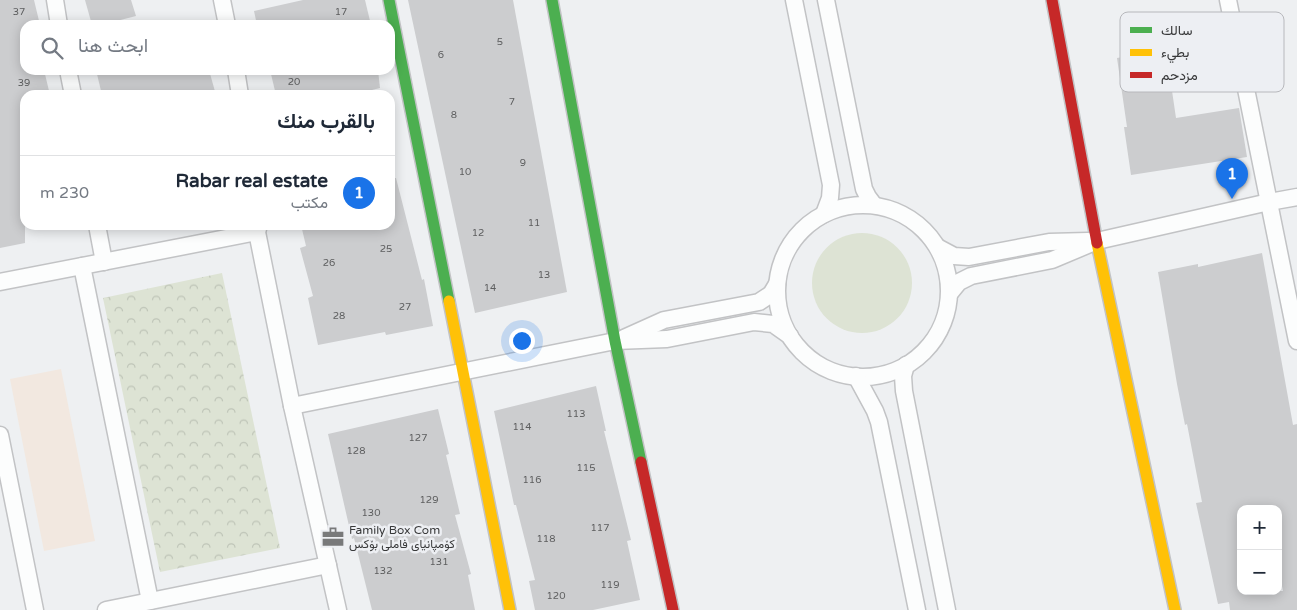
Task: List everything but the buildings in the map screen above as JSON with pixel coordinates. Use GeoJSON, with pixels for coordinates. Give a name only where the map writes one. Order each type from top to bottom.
{"type":"FeatureCollection","features":[{"type":"Feature","properties":{"kind":"street"},"geometry":{"type":"LineString","coordinates":[[55,0],[58,20]]}},
{"type":"Feature","properties":{"kind":"street"},"geometry":{"type":"LineString","coordinates":[[222,0],[226,20]]}},
{"type":"Feature","properties":{"kind":"street"},"geometry":{"type":"LineString","coordinates":[[389,0],[393,20]]}},
{"type":"Feature","properties":{"kind":"street"},"geometry":{"type":"LineString","coordinates":[[552,0],[615,342],[673,610]]}},
{"type":"Feature","properties":{"kind":"street"},"geometry":{"type":"LineString","coordinates":[[794,0],[831,185],[830,198],[824,214]]}},
{"type":"Feature","properties":{"kind":"street"},"geometry":{"type":"LineString","coordinates":[[826,0],[864,189],[874,205]]}},
{"type":"Feature","properties":{"kind":"street"},"geometry":{"type":"LineString","coordinates":[[1052,0],[1097,241],[1175,610]]}},
{"type":"Feature","properties":{"kind":"street"},"geometry":{"type":"LineString","coordinates":[[395,31],[510,610]]}},
{"type":"Feature","properties":{"kind":"street"},"geometry":{"type":"LineString","coordinates":[[69,75],[71,90]]}},
{"type":"Feature","properties":{"kind":"street"},"geometry":{"type":"LineString","coordinates":[[237,75],[239,90]]}},
{"type":"Feature","properties":{"kind":"street"},"geometry":{"type":"LineString","coordinates":[[1247,92],[1297,340]]}},
{"type":"Feature","properties":{"kind":"street"},"geometry":{"type":"LineString","coordinates":[[950,293],[959,282],[971,276],[1052,260],[1097,241],[1297,197]]}},
{"type":"Feature","properties":{"kind":"street"},"geometry":{"type":"LineString","coordinates":[[874,205],[900,212],[922,227],[939,248],[947,270],[950,293],[946,315],[937,335],[924,352],[906,365],[890,372],[873,376],[856,376],[836,372],[818,364],[803,352],[790,336],[779,311],[777,284],[784,256],[800,231],[824,214],[849,206],[874,205]]}},
{"type":"Feature","properties":{"kind":"street"},"geometry":{"type":"LineString","coordinates":[[98,230],[104,262]]}},
{"type":"Feature","properties":{"kind":"street"},"geometry":{"type":"LineString","coordinates":[[0,282],[104,262],[249,230]]}},
{"type":"Feature","properties":{"kind":"street"},"geometry":{"type":"LineString","coordinates":[[258,230],[292,406],[338,610]]}},
{"type":"Feature","properties":{"kind":"street"},"geometry":{"type":"LineString","coordinates":[[939,248],[954,256],[969,257],[1049,242],[1097,241]]}},
{"type":"Feature","properties":{"kind":"street"},"geometry":{"type":"LineString","coordinates":[[82,266],[150,601]]}},
{"type":"Feature","properties":{"kind":"street"},"geometry":{"type":"LineString","coordinates":[[615,342],[664,320],[759,302],[770,294],[777,284]]}},
{"type":"Feature","properties":{"kind":"street"},"geometry":{"type":"LineString","coordinates":[[292,406],[615,342],[667,339],[754,322],[773,324],[790,336]]}},
{"type":"Feature","properties":{"kind":"street"},"geometry":{"type":"LineString","coordinates":[[906,365],[903,376],[904,391],[947,610]]}},
{"type":"Feature","properties":{"kind":"street"},"geometry":{"type":"LineString","coordinates":[[856,376],[879,422],[917,610]]}},
{"type":"Feature","properties":{"kind":"street"},"geometry":{"type":"LineString","coordinates":[[0,435],[2,456],[35,610]]}},
{"type":"Feature","properties":{"kind":"street"},"geometry":{"type":"LineString","coordinates":[[106,610],[150,601],[177,603],[328,565]]}},
{"type":"Feature","properties":{"kind":"shaded area"},"geometry":{"type":"Polygon","coordinates":[[[61,369],[95,541],[44,551],[10,379],[61,369]]]}},
{"type":"Feature","properties":{"kind":"green space"},"geometry":{"type":"Polygon","coordinates":[[[862,233],[872,234],[890,241],[904,255],[911,273],[911,293],[904,311],[890,325],[872,332],[862,333],[852,332],[834,325],[820,311],[813,293],[812,283],[813,273],[820,255],[834,241],[852,234],[862,233]]]}},
{"type":"Feature","properties":{"kind":"green space"},"geometry":{"type":"Polygon","coordinates":[[[222,273],[280,548],[160,572],[103,298],[222,273]]]}},
{"type":"Feature","properties":{"kind":"traffic: fast"},"geometry":{"type":"LineString","coordinates":[[389,0],[393,20]]}},
{"type":"Feature","properties":{"kind":"traffic: fast"},"geometry":{"type":"LineString","coordinates":[[552,0],[615,341],[641,462]]}},
{"type":"Feature","properties":{"kind":"traffic: fast"},"geometry":{"type":"LineString","coordinates":[[395,30],[449,301]]}},
{"type":"Feature","properties":{"kind":"traffic: slow"},"geometry":{"type":"LineString","coordinates":[[1097,243],[1175,610]]}},
{"type":"Feature","properties":{"kind":"traffic: slow"},"geometry":{"type":"LineString","coordinates":[[449,301],[510,610]]}},
{"type":"Feature","properties":{"kind":"traffic: jam"},"geometry":{"type":"LineString","coordinates":[[1052,0],[1097,243]]}},
{"type":"Feature","properties":{"kind":"traffic: jam"},"geometry":{"type":"LineString","coordinates":[[641,462],[673,610]]}},
{"type":"Feature","properties":{"kind":"place","name":"Rabar real estate"},"geometry":{"type":"Point","coordinates":[1232,199]}},
{"type":"Feature","properties":{"kind":"place","name":"Family Box Com کۆمپانیای فاملی بۆکس"},"geometry":{"type":"Point","coordinates":[333,537]}}]}
